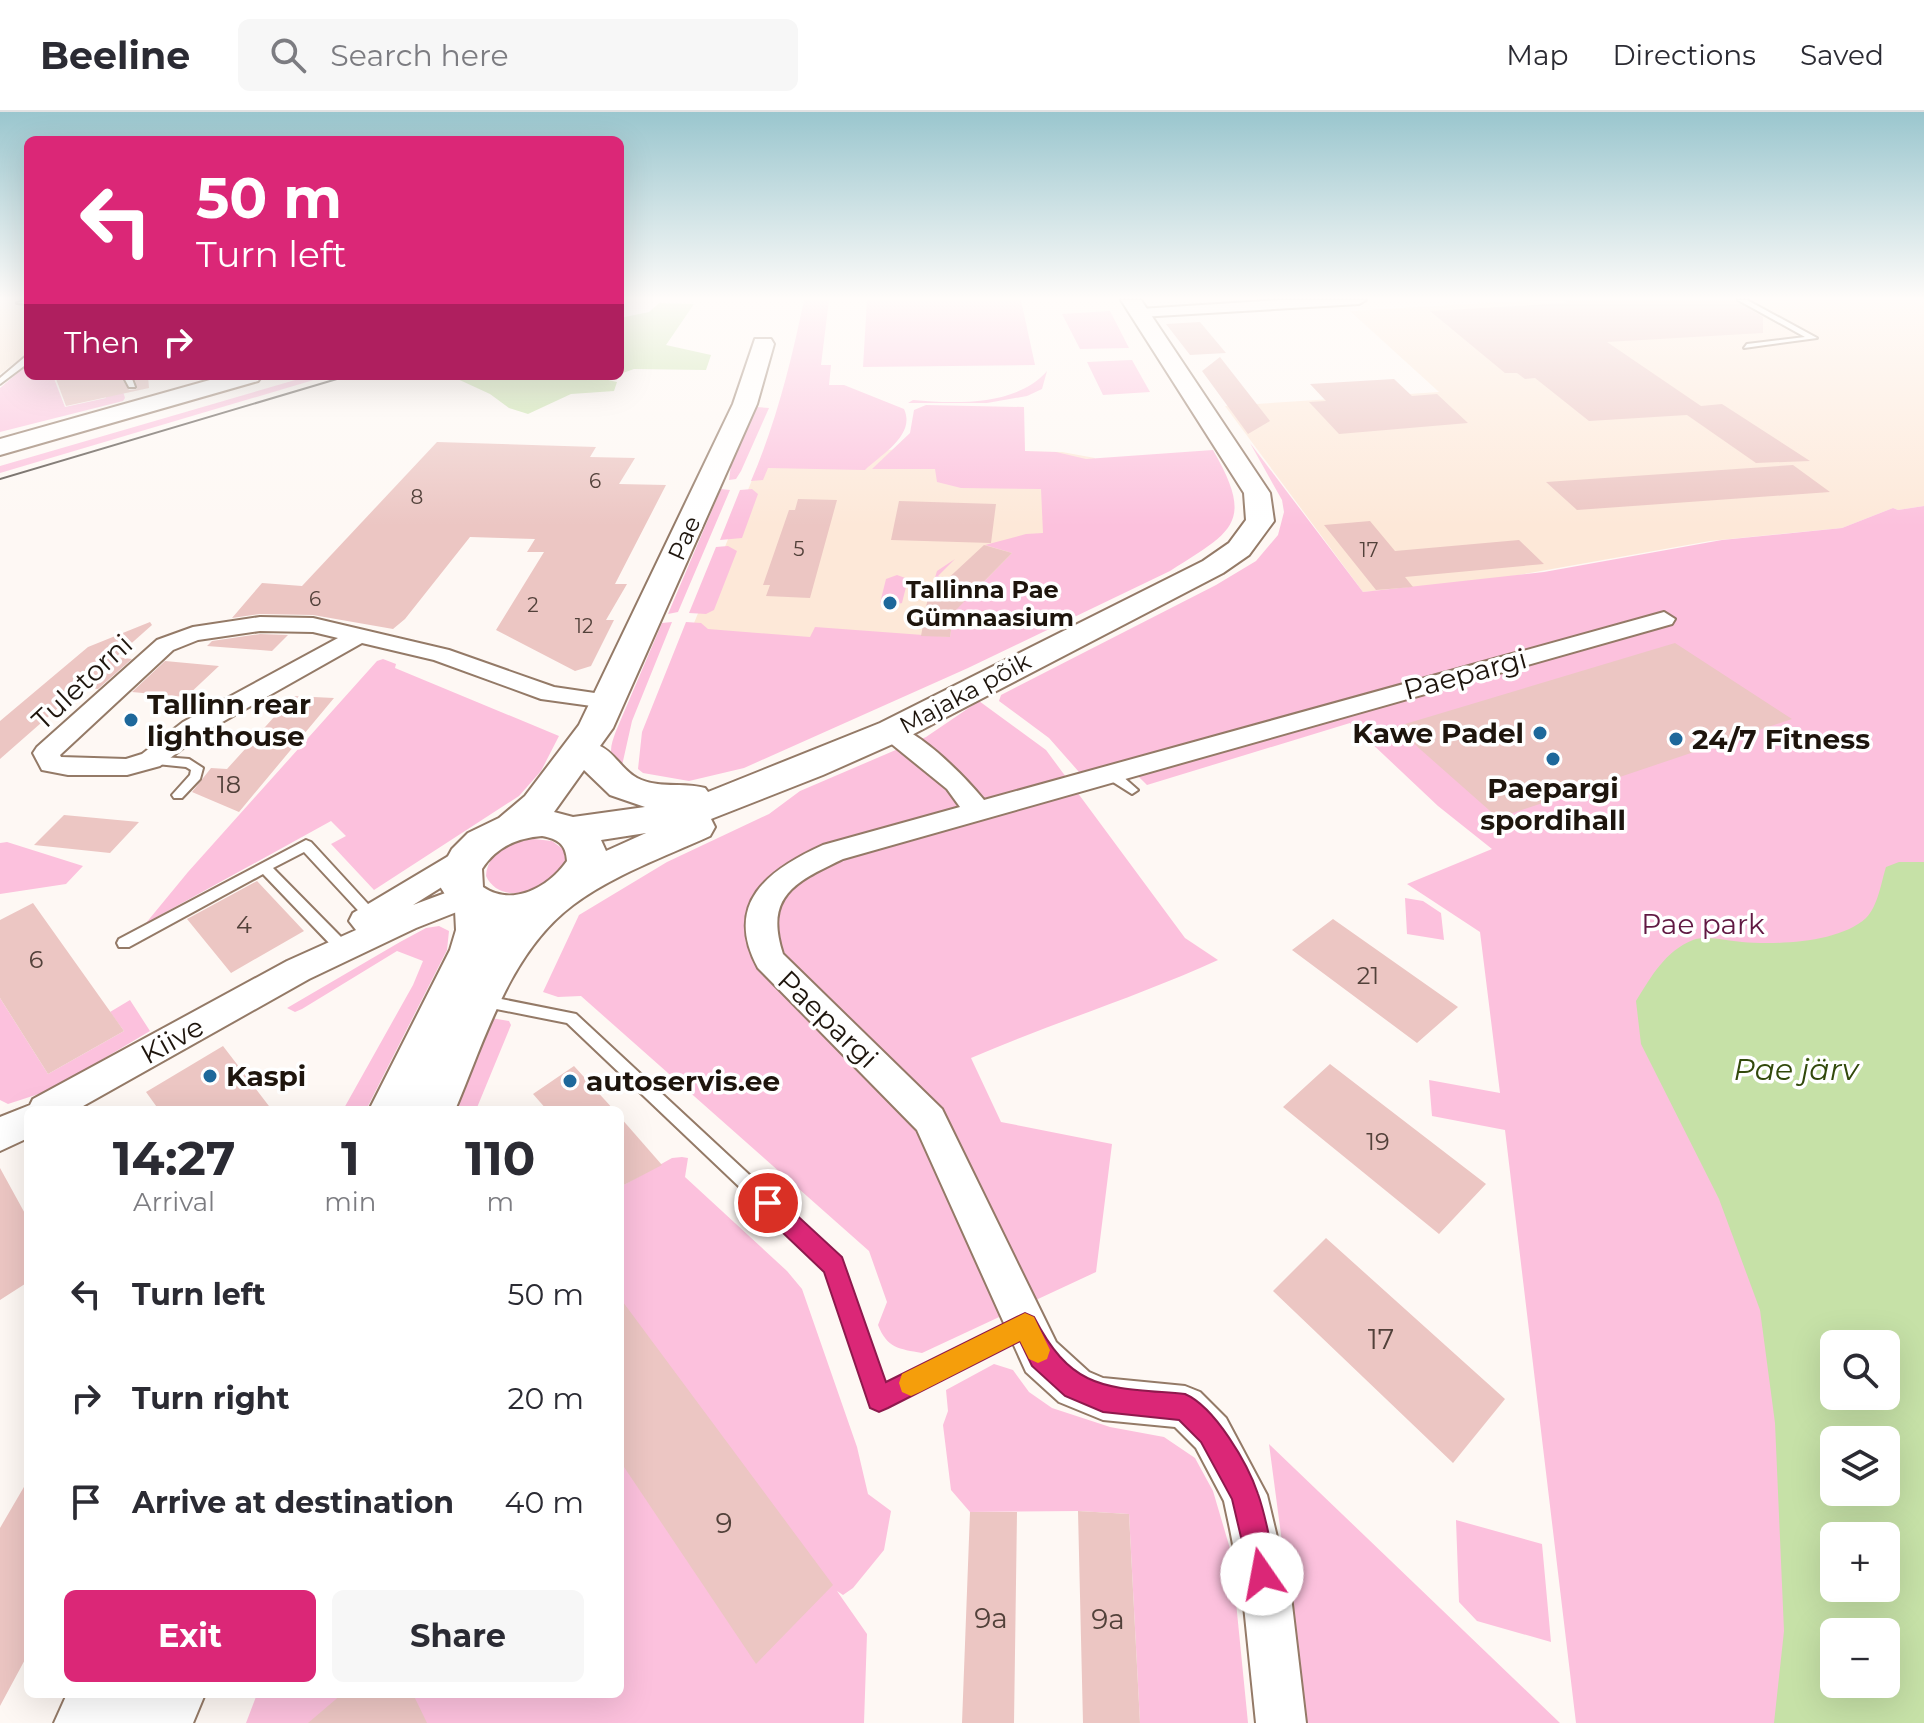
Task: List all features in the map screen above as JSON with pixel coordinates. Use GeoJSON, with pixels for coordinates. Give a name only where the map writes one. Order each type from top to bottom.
{"type":"FeatureCollection","features":[{"type":"Feature","properties":{"kind":"highway"},"geometry":{"type":"LineString","coordinates":[[0,447],[236,380]]}},
{"type":"Feature","properties":{"kind":"street","name":"Pae"},"geometry":{"type":"LineString","coordinates":[[573,830],[598,728],[745,404],[754,375]]}},
{"type":"Feature","properties":{"kind":"street","name":"Majaka põik"},"geometry":{"type":"LineString","coordinates":[[573,830],[704,808],[810,767],[892,731],[1213,567],[1239,549],[1260,521],[1257,493],[1180,375]]}},
{"type":"Feature","properties":{"kind":"street","name":"Paepargi"},"geometry":{"type":"LineString","coordinates":[[1281,1723],[1267,1596],[1245,1495],[1211,1433],[1185,1407],[1103,1399],[1074,1387],[1041,1357],[930,1120],[769,960],[760,938],[761,915],[767,893],[791,871],[833,852],[978,811],[1118,783],[1664,619]]}},
{"type":"Feature","properties":{"kind":"street","name":"Tuletorni"},"geometry":{"type":"LineString","coordinates":[[356,637],[192,728],[151,760],[127,767],[68,767],[51,764],[46,753],[165,645],[193,634],[260,624],[313,625],[441,655],[550,694],[598,728]]}},
{"type":"Feature","properties":{"kind":"street"},"geometry":{"type":"LineString","coordinates":[[598,728],[604,775],[627,790],[665,798],[701,797],[753,788]]}},
{"type":"Feature","properties":{"kind":"street","name":"Pae"},"geometry":{"type":"LineString","coordinates":[[513,827],[543,804],[569,760],[598,728]]}},
{"type":"Feature","properties":{"kind":"street"},"geometry":{"type":"LineString","coordinates":[[892,731],[956,783],[978,811]]}},
{"type":"Feature","properties":{"kind":"street","name":"Majaka põik"},"geometry":{"type":"LineString","coordinates":[[557,896],[649,848],[740,808],[810,767]]}},
{"type":"Feature","properties":{"kind":"street"},"geometry":{"type":"LineString","coordinates":[[396,1106],[465,1002],[524,929],[578,880],[587,861],[585,843],[573,830],[542,823],[513,827],[486,839],[470,886],[477,930],[465,1002],[432,1106]]}},
{"type":"Feature","properties":{"kind":"street"},"geometry":{"type":"LineString","coordinates":[[470,886],[512,910],[535,906],[557,896]]}},
{"type":"Feature","properties":{"kind":"street","name":"Kiive"},"geometry":{"type":"LineString","coordinates":[[298,970],[372,916],[470,886]]}},
{"type":"Feature","properties":{"kind":"street","name":"Kiive"},"geometry":{"type":"LineString","coordinates":[[52,1106],[298,970],[470,886]]}},
{"type":"Feature","properties":{"kind":"street"},"geometry":{"type":"LineString","coordinates":[[0,1135],[24,1122]]}},
{"type":"Feature","properties":{"kind":"street"},"geometry":{"type":"LineString","coordinates":[[90,1723],[102,1698]]}},
{"type":"Feature","properties":{"kind":"street"},"geometry":{"type":"LineString","coordinates":[[157,1723],[168,1698]]}},
{"type":"Feature","properties":{"kind":"lane"},"geometry":{"type":"LineString","coordinates":[[129,380],[132,385]]}},
{"type":"Feature","properties":{"kind":"lane"},"geometry":{"type":"LineString","coordinates":[[151,760],[189,763],[197,768],[196,776],[178,795]]}},
{"type":"Feature","properties":{"kind":"lane"},"geometry":{"type":"LineString","coordinates":[[124,943],[306,845],[372,916]]}},
{"type":"Feature","properties":{"kind":"lane"},"geometry":{"type":"LineString","coordinates":[[264,867],[336,941]]}},
{"type":"Feature","properties":{"kind":"lane"},"geometry":{"type":"LineString","coordinates":[[465,1002],[571,1018],[834,1265],[879,1399],[1025,1326]]}},
{"type":"Feature","properties":{"kind":"shaded area"},"geometry":{"type":"Polygon","coordinates":[[[1421,375],[1924,375],[1924,506],[1893,508],[1842,528],[1710,541],[1496,579],[1363,592],[1225,406],[1439,392],[1421,375]]]}},
{"type":"Feature","properties":{"kind":"shaded area","name":"Tallinna Pae Gümnaasium"},"geometry":{"type":"Polygon","coordinates":[[[765,448],[1062,452],[1095,458],[1105,591],[647,739],[765,448]]]}},
{"type":"Feature","properties":{"kind":"green space"},"geometry":{"type":"Polygon","coordinates":[[[15,375],[24,375],[24,380],[55,380],[65,407],[106,398],[104,392],[122,388],[125,398],[0,432],[0,388],[15,375]]]}},
{"type":"Feature","properties":{"kind":"green space"},"geometry":{"type":"Polygon","coordinates":[[[786,375],[830,375],[829,385],[844,385],[904,409],[905,427],[895,443],[865,470],[768,468],[763,480],[751,481],[786,375]]]}},
{"type":"Feature","properties":{"kind":"green space"},"geometry":{"type":"Polygon","coordinates":[[[1046,375],[1042,389],[1027,396],[987,403],[908,403],[913,400],[966,402],[1002,397],[1046,375]]]}},
{"type":"Feature","properties":{"kind":"green space"},"geometry":{"type":"Polygon","coordinates":[[[1093,375],[1141,375],[1150,392],[1103,395],[1093,375]]]}},
{"type":"Feature","properties":{"kind":"green space"},"geometry":{"type":"Polygon","coordinates":[[[295,380],[314,380],[0,473],[0,466],[295,380]]]}},
{"type":"Feature","properties":{"kind":"green space"},"geometry":{"type":"Polygon","coordinates":[[[926,405],[1024,407],[1025,451],[1056,452],[1086,459],[1213,450],[1233,494],[1231,523],[1209,545],[1170,571],[968,668],[744,768],[689,781],[643,773],[638,769],[642,732],[686,622],[701,623],[708,629],[810,637],[815,627],[950,637],[954,609],[926,607],[937,571],[955,559],[938,576],[946,579],[937,587],[969,597],[1012,553],[985,545],[1026,534],[1043,533],[1041,489],[961,488],[937,482],[935,469],[872,469],[910,433],[914,410],[926,405]]]}},
{"type":"Feature","properties":{"kind":"green space"},"geometry":{"type":"Polygon","coordinates":[[[756,407],[769,408],[741,471],[736,479],[729,480],[731,465],[756,407]]]}},
{"type":"Feature","properties":{"kind":"green space","name":"Pae park"},"geometry":{"type":"Polygon","coordinates":[[[1250,443],[1363,592],[1544,572],[1722,540],[1842,528],[1893,508],[1924,506],[1924,1723],[1576,1723],[1505,1130],[1432,1116],[1429,1080],[1500,1093],[1480,932],[1407,884],[1492,849],[1438,806],[1350,723],[1147,785],[1131,770],[1116,765],[1079,772],[1049,738],[999,701],[1001,695],[1216,585],[1256,561],[1278,535],[1284,512],[1282,500],[1250,443]]]}},
{"type":"Feature","properties":{"kind":"green space"},"geometry":{"type":"Polygon","coordinates":[[[721,489],[730,490],[678,612],[668,614],[721,489]]]}},
{"type":"Feature","properties":{"kind":"green space"},"geometry":{"type":"Polygon","coordinates":[[[752,489],[758,494],[742,538],[720,540],[740,490],[752,489]]]}},
{"type":"Feature","properties":{"kind":"green space"},"geometry":{"type":"Polygon","coordinates":[[[728,546],[737,551],[714,610],[706,614],[689,613],[716,547],[728,546]]]}},
{"type":"Feature","properties":{"kind":"green space"},"geometry":{"type":"Polygon","coordinates":[[[897,575],[908,579],[902,603],[886,607],[880,603],[886,579],[897,575]]]}},
{"type":"Feature","properties":{"kind":"green space"},"geometry":{"type":"Polygon","coordinates":[[[672,622],[632,721],[621,770],[612,756],[614,737],[662,623],[672,622]]]}},
{"type":"Feature","properties":{"kind":"green space"},"geometry":{"type":"Polygon","coordinates":[[[383,659],[396,664],[395,668],[559,736],[541,771],[519,796],[374,890],[331,844],[346,836],[331,821],[146,923],[377,661],[383,659]]]}},
{"type":"Feature","properties":{"kind":"green space"},"geometry":{"type":"Polygon","coordinates":[[[979,701],[1046,750],[1185,938],[1218,960],[971,1058],[1001,1122],[1112,1144],[1096,1272],[922,1353],[895,1346],[885,1339],[878,1325],[887,1302],[869,1251],[581,996],[558,997],[543,992],[579,915],[667,862],[769,814],[800,791],[926,737],[979,701]]]}},
{"type":"Feature","properties":{"kind":"green space"},"geometry":{"type":"Polygon","coordinates":[[[534,839],[552,841],[563,849],[566,861],[561,871],[553,880],[529,892],[504,892],[493,886],[486,876],[487,868],[496,854],[509,845],[534,839]]]}},
{"type":"Feature","properties":{"kind":"green space"},"geometry":{"type":"Polygon","coordinates":[[[7,842],[83,866],[66,884],[0,894],[0,843],[7,842]]]}},
{"type":"Feature","properties":{"kind":"green space"},"geometry":{"type":"Polygon","coordinates":[[[1405,898],[1423,901],[1441,913],[1444,940],[1407,934],[1405,898]]]}},
{"type":"Feature","properties":{"kind":"green space"},"geometry":{"type":"Polygon","coordinates":[[[439,926],[449,931],[447,950],[368,1106],[345,1106],[413,985],[423,961],[397,951],[302,1009],[295,1012],[287,1008],[426,928],[439,926]]]}},
{"type":"Feature","properties":{"kind":"green space"},"geometry":{"type":"Polygon","coordinates":[[[0,998],[48,1074],[124,1031],[110,1012],[130,1000],[150,1031],[51,1090],[8,1104],[0,1100],[0,998]]]}},
{"type":"Feature","properties":{"kind":"green space"},"geometry":{"type":"Polygon","coordinates":[[[485,1017],[509,1021],[511,1025],[478,1106],[446,1106],[485,1017]]]}},
{"type":"Feature","properties":{"kind":"green space"},"geometry":{"type":"Polygon","coordinates":[[[672,1158],[688,1158],[685,1177],[787,1271],[802,1289],[857,1447],[868,1494],[891,1511],[884,1550],[853,1588],[843,1595],[837,1591],[867,1634],[864,1723],[246,1723],[255,1698],[624,1698],[624,1185],[672,1158]]]}},
{"type":"Feature","properties":{"kind":"green space"},"geometry":{"type":"Polygon","coordinates":[[[994,1364],[1013,1370],[1029,1392],[1052,1408],[1110,1427],[1164,1437],[1195,1458],[1213,1491],[1231,1552],[1248,1723],[1140,1723],[1129,1514],[970,1512],[951,1490],[943,1425],[948,1411],[946,1390],[994,1364]]]}},
{"type":"Feature","properties":{"kind":"green space"},"geometry":{"type":"Polygon","coordinates":[[[1269,1444],[1560,1723],[1306,1723],[1269,1444]]]}},
{"type":"Feature","properties":{"kind":"green space"},"geometry":{"type":"Polygon","coordinates":[[[1456,1520],[1542,1544],[1551,1642],[1477,1621],[1459,1602],[1456,1520]]]}},
{"type":"Feature","properties":{"kind":"water"},"geometry":{"type":"Polygon","coordinates":[[[460,380],[617,382],[614,391],[571,394],[528,414],[509,408],[490,394],[460,380]]]}},
{"type":"Feature","properties":{"kind":"water","name":"Pae järv"},"geometry":{"type":"Polygon","coordinates":[[[1899,862],[1924,862],[1924,1723],[1774,1723],[1784,1631],[1775,1423],[1760,1310],[1719,1199],[1641,1044],[1636,1001],[1667,958],[1693,940],[1711,938],[1756,943],[1824,937],[1840,933],[1866,918],[1879,894],[1886,867],[1899,862]]]}},
{"type":"Feature","properties":{"kind":"building"},"geometry":{"type":"Polygon","coordinates":[[[1205,375],[1234,375],[1270,421],[1248,434],[1205,375]]]}},
{"type":"Feature","properties":{"kind":"building"},"geometry":{"type":"Polygon","coordinates":[[[1520,375],[1656,375],[1701,406],[1722,404],[1810,461],[1756,463],[1687,415],[1589,421],[1535,378],[1525,379],[1520,375]]]}},
{"type":"Feature","properties":{"kind":"building"},"geometry":{"type":"Polygon","coordinates":[[[1394,379],[1412,396],[1437,394],[1468,423],[1339,434],[1309,402],[1326,401],[1310,384],[1394,379]]]}},
{"type":"Feature","properties":{"kind":"building"},"geometry":{"type":"Polygon","coordinates":[[[56,380],[123,380],[129,390],[137,389],[135,380],[148,380],[149,388],[66,406],[56,380]]]}},
{"type":"Feature","properties":{"kind":"building"},"geometry":{"type":"Polygon","coordinates":[[[437,442],[596,447],[590,457],[635,458],[619,484],[666,485],[615,584],[627,584],[606,620],[614,620],[591,666],[575,671],[496,630],[544,552],[527,552],[535,539],[470,537],[405,619],[393,629],[313,615],[260,614],[232,618],[262,583],[302,586],[437,442]]]}},
{"type":"Feature","properties":{"kind":"building"},"geometry":{"type":"Polygon","coordinates":[[[1793,465],[1830,492],[1577,510],[1546,482],[1793,465]]]}},
{"type":"Feature","properties":{"kind":"building"},"geometry":{"type":"Polygon","coordinates":[[[798,499],[837,500],[810,598],[766,596],[770,585],[763,585],[789,510],[795,510],[798,499]]]}},
{"type":"Feature","properties":{"kind":"building"},"geometry":{"type":"Polygon","coordinates":[[[899,501],[996,504],[991,543],[891,540],[899,501]]]}},
{"type":"Feature","properties":{"kind":"building"},"geometry":{"type":"Polygon","coordinates":[[[1370,521],[1395,551],[1519,540],[1544,564],[1405,577],[1413,587],[1376,590],[1324,525],[1370,521]]]}},
{"type":"Feature","properties":{"kind":"building"},"geometry":{"type":"Polygon","coordinates":[[[984,545],[1012,553],[954,612],[950,637],[921,636],[928,597],[984,545]]]}},
{"type":"Feature","properties":{"kind":"building"},"geometry":{"type":"Polygon","coordinates":[[[150,622],[152,625],[116,657],[132,659],[98,689],[82,687],[0,759],[0,721],[88,647],[150,622]]]}},
{"type":"Feature","properties":{"kind":"building"},"geometry":{"type":"Polygon","coordinates":[[[260,634],[288,635],[272,651],[207,646],[212,641],[260,634]]]}},
{"type":"Feature","properties":{"kind":"building","name":"Paepargi spordihall"},"geometry":{"type":"Polygon","coordinates":[[[1675,643],[1792,719],[1498,818],[1395,727],[1675,643]]]}},
{"type":"Feature","properties":{"kind":"building"},"geometry":{"type":"Polygon","coordinates":[[[165,661],[219,666],[186,697],[132,692],[165,661]]]}},
{"type":"Feature","properties":{"kind":"building"},"geometry":{"type":"Polygon","coordinates":[[[293,696],[334,698],[239,812],[192,792],[211,768],[227,769],[293,696]]]}},
{"type":"Feature","properties":{"kind":"building"},"geometry":{"type":"Polygon","coordinates":[[[64,815],[139,822],[110,853],[34,845],[64,815]]]}},
{"type":"Feature","properties":{"kind":"building"},"geometry":{"type":"Polygon","coordinates":[[[257,881],[304,931],[231,973],[187,919],[257,881]]]}},
{"type":"Feature","properties":{"kind":"building"},"geometry":{"type":"Polygon","coordinates":[[[33,903],[124,1031],[48,1074],[0,998],[0,920],[33,903]]]}},
{"type":"Feature","properties":{"kind":"building"},"geometry":{"type":"Polygon","coordinates":[[[1333,919],[1458,1007],[1417,1043],[1292,950],[1333,919]]]}},
{"type":"Feature","properties":{"kind":"building","name":"Kaspi"},"geometry":{"type":"Polygon","coordinates":[[[223,1046],[269,1106],[156,1106],[146,1092],[223,1046]]]}},
{"type":"Feature","properties":{"kind":"building"},"geometry":{"type":"Polygon","coordinates":[[[1330,1064],[1486,1184],[1439,1234],[1283,1107],[1330,1064]]]}},
{"type":"Feature","properties":{"kind":"building","name":"autoservis.ee"},"geometry":{"type":"Polygon","coordinates":[[[574,1066],[610,1106],[544,1106],[533,1094],[574,1066]]]}},
{"type":"Feature","properties":{"kind":"building","name":"autoservis.ee"},"geometry":{"type":"Polygon","coordinates":[[[624,1122],[662,1165],[624,1185],[624,1122]]]}},
{"type":"Feature","properties":{"kind":"building"},"geometry":{"type":"Polygon","coordinates":[[[0,1168],[24,1212],[24,1285],[0,1300],[0,1168]]]}},
{"type":"Feature","properties":{"kind":"building"},"geometry":{"type":"Polygon","coordinates":[[[1326,1238],[1505,1399],[1453,1463],[1273,1291],[1326,1238]]]}},
{"type":"Feature","properties":{"kind":"building"},"geometry":{"type":"Polygon","coordinates":[[[624,1303],[833,1585],[756,1664],[624,1467],[624,1303]]]}},
{"type":"Feature","properties":{"kind":"building"},"geometry":{"type":"Polygon","coordinates":[[[24,1487],[24,1661],[0,1706],[0,1528],[24,1487]]]}},
{"type":"Feature","properties":{"kind":"building"},"geometry":{"type":"Polygon","coordinates":[[[1078,1511],[1129,1514],[1140,1723],[1083,1723],[1078,1511]]]}},
{"type":"Feature","properties":{"kind":"building"},"geometry":{"type":"Polygon","coordinates":[[[970,1512],[1017,1512],[1014,1723],[962,1723],[970,1512]]]}},
{"type":"Feature","properties":{"kind":"building"},"geometry":{"type":"Polygon","coordinates":[[[337,1698],[415,1698],[427,1723],[308,1723],[337,1698]]]}},
{"type":"Feature","properties":{"kind":"tram line"},"geometry":{"type":"LineString","coordinates":[[0,479],[334,380]]}},
{"type":"Feature","properties":{"kind":"slow traffic"},"geometry":{"type":"LineString","coordinates":[[911,1383],[1025,1326],[1038,1350]]}},
{"type":"Feature","properties":{"kind":"place","name":"Tallinna Pae Gümnaasium"},"geometry":{"type":"Point","coordinates":[890,603]}},
{"type":"Feature","properties":{"kind":"place","name":"Tallinn rear lighthouse"},"geometry":{"type":"Point","coordinates":[131,720]}},
{"type":"Feature","properties":{"kind":"place","name":"Kawe Padel"},"geometry":{"type":"Point","coordinates":[1540,733]}},
{"type":"Feature","properties":{"kind":"place","name":"24/7 Fitness"},"geometry":{"type":"Point","coordinates":[1676,739]}},
{"type":"Feature","properties":{"kind":"place","name":"Paepargi spordihall"},"geometry":{"type":"Point","coordinates":[1553,759]}},
{"type":"Feature","properties":{"kind":"place","name":"Kaspi"},"geometry":{"type":"Point","coordinates":[210,1076]}},
{"type":"Feature","properties":{"kind":"place","name":"autoservis.ee"},"geometry":{"type":"Point","coordinates":[570,1081]}},
{"type":"Feature","properties":{"kind":"route"},"geometry":{"type":"LineString","coordinates":[[768,1203],[834,1265],[879,1399],[1025,1326],[1041,1357],[1074,1387],[1103,1399],[1185,1407],[1211,1433],[1245,1495],[1262,1574]]}}]}
